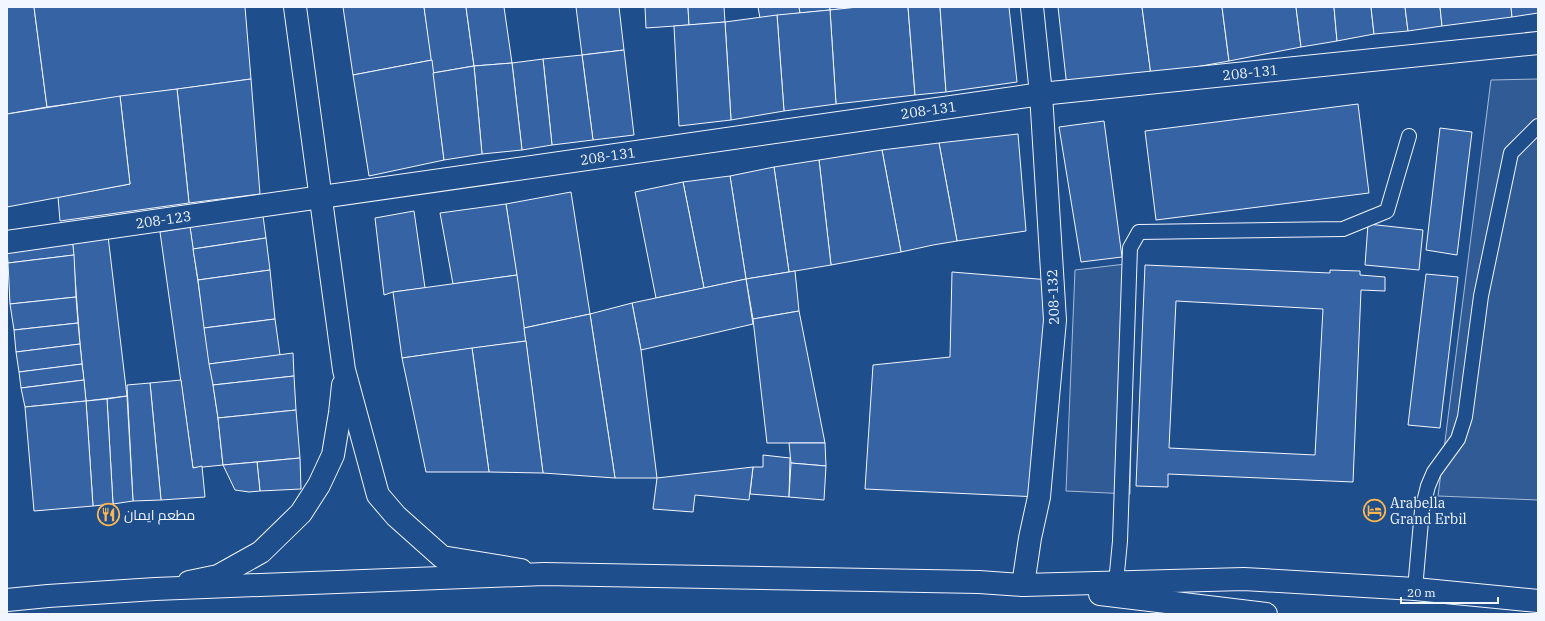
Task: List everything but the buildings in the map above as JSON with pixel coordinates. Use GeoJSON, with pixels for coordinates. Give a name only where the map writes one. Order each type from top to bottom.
{"type":"FeatureCollection","features":[{"type":"Feature","properties":{"kind":"main road"},"geometry":{"type":"LineString","coordinates":[[295,7],[344,370],[378,495],[396,516],[442,557],[544,574]]}},
{"type":"Feature","properties":{"kind":"main road","name":"208-132"},"geometry":{"type":"LineString","coordinates":[[1023,585],[1030,538],[1039,497],[1055,320],[1041,94],[1032,7]]}},
{"type":"Feature","properties":{"kind":"main road","name":"208-131"},"geometry":{"type":"LineString","coordinates":[[321,197],[1041,94],[1538,43]]}},
{"type":"Feature","properties":{"kind":"main road","name":"208-123"},"geometry":{"type":"LineString","coordinates":[[7,242],[321,197]]}},
{"type":"Feature","properties":{"kind":"main road"},"geometry":{"type":"LineString","coordinates":[[155,589],[218,576],[261,552],[301,513],[319,485],[333,455],[340,413],[344,370]]}},
{"type":"Feature","properties":{"kind":"main road"},"geometry":{"type":"LineString","coordinates":[[7,600],[155,589],[544,574],[979,582],[1023,585],[1266,614]]}},
{"type":"Feature","properties":{"kind":"main road"},"geometry":{"type":"LineString","coordinates":[[1023,585],[1244,579],[1415,589],[1538,601]]}},
{"type":"Feature","properties":{"kind":"main road"},"geometry":{"type":"LineString","coordinates":[[7,589],[11,591],[48,596]]}},
{"type":"Feature","properties":{"kind":"lane"},"geometry":{"type":"LineString","coordinates":[[1415,589],[1422,510],[1428,486],[1434,472],[1458,439],[1465,418],[1481,296],[1511,153],[1538,126]]}},
{"type":"Feature","properties":{"kind":"lane"},"geometry":{"type":"LineString","coordinates":[[1116,583],[1120,541],[1130,248],[1139,232],[1343,229],[1387,211],[1409,136]]}},
{"type":"Feature","properties":{"kind":"shaded area"},"geometry":{"type":"Polygon","coordinates":[[[1538,79],[1538,500],[1438,496],[1491,80],[1538,79]]]}},
{"type":"Feature","properties":{"kind":"shaded area"},"geometry":{"type":"Polygon","coordinates":[[[1134,263],[1130,494],[1066,491],[1075,270],[1134,263]]]}},
{"type":"Feature","properties":{"kind":"place","name":"Arabella Grand Erbil"},"geometry":{"type":"Point","coordinates":[1375,511]}},
{"type":"Feature","properties":{"kind":"place","name":"مطعم ايمان"},"geometry":{"type":"Point","coordinates":[108,515]}}]}
